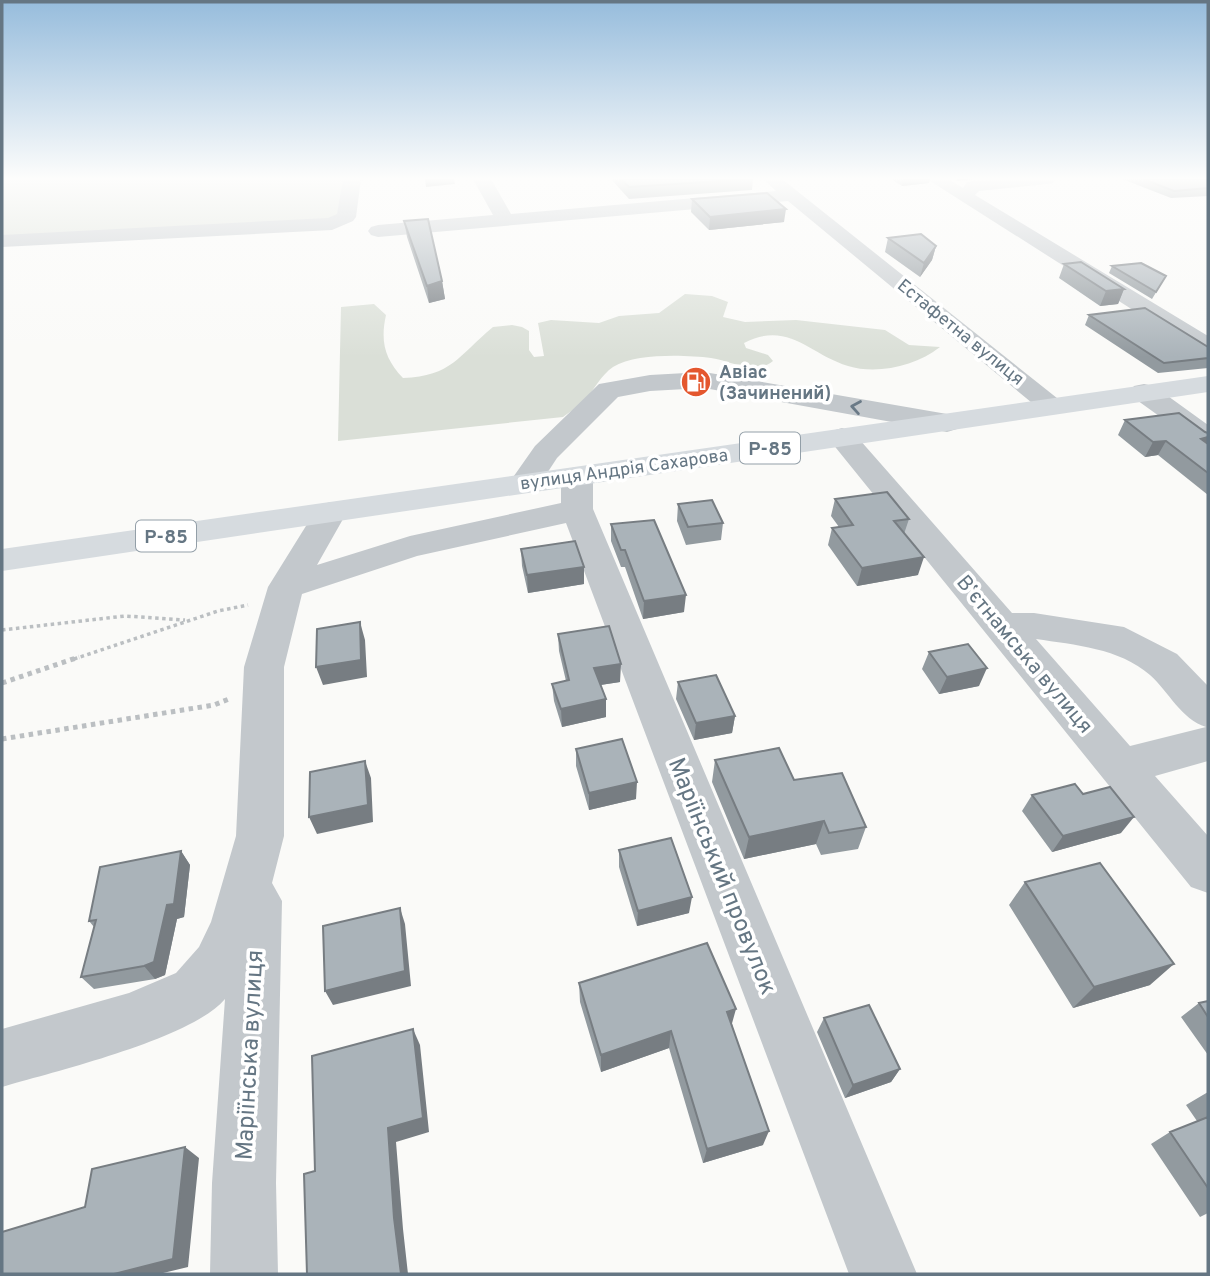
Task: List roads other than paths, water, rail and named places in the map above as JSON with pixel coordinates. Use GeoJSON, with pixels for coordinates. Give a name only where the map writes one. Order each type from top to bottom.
{"type":"FeatureCollection","features":[{"type":"Feature","properties":{"kind":"main road","name":"вулиця Андрія Сахарова"},"geometry":{"type":"LineString","coordinates":[[331,512],[1208,384]]}},
{"type":"Feature","properties":{"kind":"main road","name":"Р-85"},"geometry":{"type":"LineString","coordinates":[[2,560],[331,512]]}},
{"type":"Feature","properties":{"kind":"street"},"geometry":{"type":"LineString","coordinates":[[2,241],[50,239]]}},
{"type":"Feature","properties":{"kind":"street","name":"Естафетна вулиця"},"geometry":{"type":"LineString","coordinates":[[845,239],[1053,406]]}},
{"type":"Feature","properties":{"kind":"street"},"geometry":{"type":"LineString","coordinates":[[1042,239],[1208,347]]}},
{"type":"Feature","properties":{"kind":"street"},"geometry":{"type":"LineString","coordinates":[[1144,392],[1208,438]]}},
{"type":"Feature","properties":{"kind":"street"},"geometry":{"type":"LineString","coordinates":[[284,592],[410,548],[545,519],[566,479],[574,430],[614,405],[714,398],[823,401],[947,423]]}},
{"type":"Feature","properties":{"kind":"street","name":"Вʼєтнамська вулиця"},"geometry":{"type":"LineString","coordinates":[[842,437],[1208,871]]}},
{"type":"Feature","properties":{"kind":"street","name":"Маріїнський провулок"},"geometry":{"type":"LineString","coordinates":[[566,479],[883,1274]]}},
{"type":"Feature","properties":{"kind":"street"},"geometry":{"type":"LineString","coordinates":[[2,1058],[132,1020],[195,992],[218,966],[236,925],[260,836],[264,667],[284,592],[331,512]]}},
{"type":"Feature","properties":{"kind":"street"},"geometry":{"type":"LineString","coordinates":[[1002,626],[1034,626],[1110,637],[1163,664],[1208,712]]}},
{"type":"Feature","properties":{"kind":"street"},"geometry":{"type":"LineString","coordinates":[[1120,766],[1208,744]]}},
{"type":"Feature","properties":{"kind":"street","name":"Маріїнська вулиця"},"geometry":{"type":"LineString","coordinates":[[244,1274],[248,1062],[260,836]]}},
{"type":"Feature","properties":{"kind":"place","name":"Авіас (Зачинений)"},"geometry":{"type":"Point","coordinates":[696,382]}}]}
